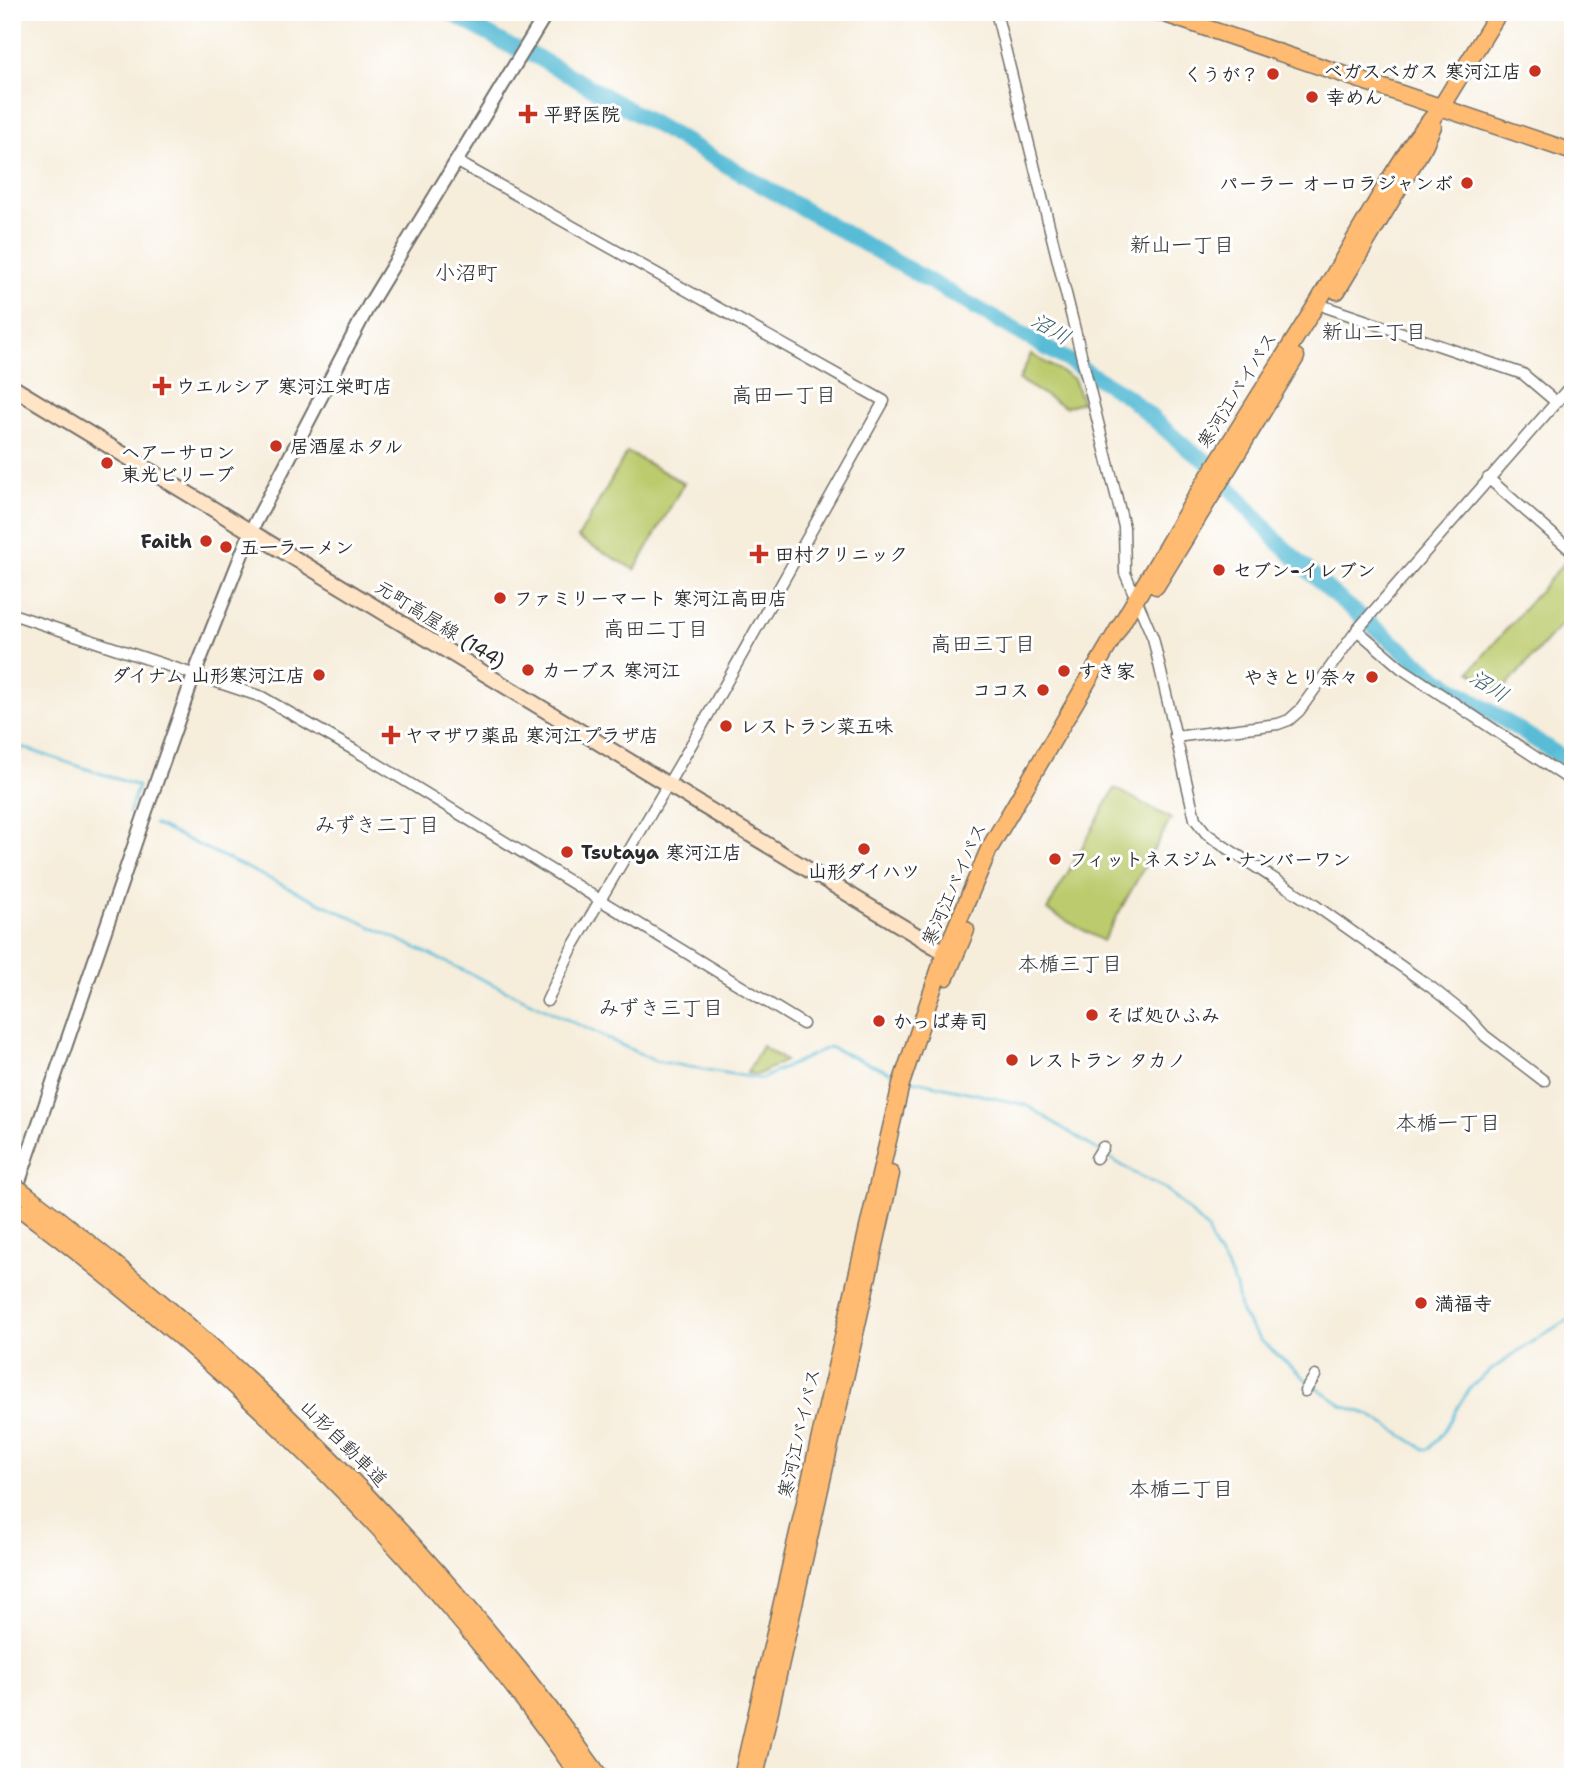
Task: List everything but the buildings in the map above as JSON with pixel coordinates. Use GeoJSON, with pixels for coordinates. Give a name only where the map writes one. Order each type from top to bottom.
{"type":"FeatureCollection","features":[{"type":"Feature","properties":{"kind":"highway","name":"山形自動車道"},"geometry":{"type":"LineString","coordinates":[[12,1185],[19,1201],[153,1294],[220,1353],[451,1588],[601,1777]]}},
{"type":"Feature","properties":{"kind":"highway","name":"山形自動車道"},"geometry":{"type":"LineString","coordinates":[[336,1473],[498,1664],[581,1777]]}},
{"type":"Feature","properties":{"kind":"main road"},"geometry":{"type":"LineString","coordinates":[[1159,12],[1573,152]]}},
{"type":"Feature","properties":{"kind":"main road","name":"寒河江バイパス"},"geometry":{"type":"LineString","coordinates":[[742,1777],[909,1079],[989,849],[1139,605],[1391,177],[1416,138],[1441,107],[1499,12]]}},
{"type":"Feature","properties":{"kind":"main road","name":"寒河江バイパス"},"geometry":{"type":"LineString","coordinates":[[1229,454],[1326,307],[1424,146],[1441,107]]}},
{"type":"Feature","properties":{"kind":"main road","name":"元町高屋線 (144)"},"geometry":{"type":"LineString","coordinates":[[12,387],[950,956]]}},
{"type":"Feature","properties":{"kind":"main road","name":"寒河江バイパス"},"geometry":{"type":"LineString","coordinates":[[755,1777],[812,1530],[909,1079]]}},
{"type":"Feature","properties":{"kind":"street"},"geometry":{"type":"LineString","coordinates":[[19,1201],[194,675],[251,531],[369,305],[547,12]]}},
{"type":"Feature","properties":{"kind":"street"},"geometry":{"type":"LineString","coordinates":[[996,12],[1124,527],[1125,573],[1153,638],[1195,819],[1206,833],[1409,972],[1466,1015],[1485,1036],[1544,1081]]}},
{"type":"Feature","properties":{"kind":"street"},"geometry":{"type":"LineString","coordinates":[[456,161],[884,401],[572,948],[547,1001]]}},
{"type":"Feature","properties":{"kind":"street"},"geometry":{"type":"LineString","coordinates":[[1326,307],[1523,374],[1556,402]]}},
{"type":"Feature","properties":{"kind":"street"},"geometry":{"type":"LineString","coordinates":[[1175,737],[1278,724],[1289,720],[1299,711],[1357,630],[1573,383]]}},
{"type":"Feature","properties":{"kind":"street"},"geometry":{"type":"LineString","coordinates":[[1488,478],[1573,552]]}},
{"type":"Feature","properties":{"kind":"street"},"geometry":{"type":"LineString","coordinates":[[12,614],[262,697],[363,755],[803,1024]]}},
{"type":"Feature","properties":{"kind":"street"},"geometry":{"type":"LineString","coordinates":[[1357,630],[1401,668],[1573,782]]}},
{"type":"Feature","properties":{"kind":"street"},"geometry":{"type":"LineString","coordinates":[[1096,1158],[1102,1147]]}},
{"type":"Feature","properties":{"kind":"street"},"geometry":{"type":"LineString","coordinates":[[1305,1391],[1315,1376]]}},
{"type":"Feature","properties":{"kind":"green space"},"geometry":{"type":"Polygon","coordinates":[[[1031,354],[1074,379],[1082,402],[1065,407],[1019,380],[1031,354]]]}},
{"type":"Feature","properties":{"kind":"green space"},"geometry":{"type":"Polygon","coordinates":[[[627,452],[684,483],[635,570],[578,538],[627,452]]]}},
{"type":"Feature","properties":{"kind":"green space"},"geometry":{"type":"Polygon","coordinates":[[[1570,556],[1573,558],[1573,611],[1503,690],[1496,691],[1470,671],[1570,556]]]}},
{"type":"Feature","properties":{"kind":"green space"},"geometry":{"type":"Polygon","coordinates":[[[1115,788],[1171,819],[1103,941],[1047,910],[1115,788]]]}},
{"type":"Feature","properties":{"kind":"green space"},"geometry":{"type":"Polygon","coordinates":[[[762,1046],[785,1061],[757,1075],[747,1073],[762,1046]]]}},
{"type":"Feature","properties":{"kind":"waterway","name":"沼川"},"geometry":{"type":"LineString","coordinates":[[449,12],[508,45],[537,57],[1127,396],[1189,450],[1205,460],[1277,541],[1332,593],[1436,677],[1573,764]]}},
{"type":"Feature","properties":{"kind":"waterway"},"geometry":{"type":"LineString","coordinates":[[12,744],[138,786],[129,813]]}},
{"type":"Feature","properties":{"kind":"waterway"},"geometry":{"type":"LineString","coordinates":[[154,824],[655,1061],[761,1079],[829,1047],[899,1076]]}},
{"type":"Feature","properties":{"kind":"waterway"},"geometry":{"type":"LineString","coordinates":[[908,1079],[1026,1105],[1134,1173],[1166,1189],[1206,1228],[1236,1287],[1241,1313],[1260,1340],[1308,1381]]}},
{"type":"Feature","properties":{"kind":"waterway"},"geometry":{"type":"LineString","coordinates":[[1313,1385],[1343,1406],[1370,1415],[1424,1449],[1429,1449],[1476,1383],[1518,1351],[1573,1318]]}},
{"type":"Feature","properties":{"kind":"place","name":"ベガスベガス 寒河江店"},"geometry":{"type":"Point","coordinates":[1535,71]}},
{"type":"Feature","properties":{"kind":"place","name":"くうが？"},"geometry":{"type":"Point","coordinates":[1273,74]}},
{"type":"Feature","properties":{"kind":"place","name":"幸めん"},"geometry":{"type":"Point","coordinates":[1312,97]}},
{"type":"Feature","properties":{"kind":"place","name":"平野医院"},"geometry":{"type":"Point","coordinates":[528,114]}},
{"type":"Feature","properties":{"kind":"place","name":"パーラー オーロラジャンボ"},"geometry":{"type":"Point","coordinates":[1467,183]}},
{"type":"Feature","properties":{"kind":"place","name":"ウエルシア 寒河江栄町店"},"geometry":{"type":"Point","coordinates":[162,386]}},
{"type":"Feature","properties":{"kind":"place","name":"居酒屋ホタル"},"geometry":{"type":"Point","coordinates":[276,446]}},
{"type":"Feature","properties":{"kind":"place","name":"ヘアーサロン 東光ビリーブ"},"geometry":{"type":"Point","coordinates":[107,463]}},
{"type":"Feature","properties":{"kind":"place","name":"Faith"},"geometry":{"type":"Point","coordinates":[206,541]}},
{"type":"Feature","properties":{"kind":"place","name":"五一ラーメン"},"geometry":{"type":"Point","coordinates":[226,547]}},
{"type":"Feature","properties":{"kind":"place","name":"田村クリニック"},"geometry":{"type":"Point","coordinates":[759,554]}},
{"type":"Feature","properties":{"kind":"place","name":"セブン-イレブン"},"geometry":{"type":"Point","coordinates":[1219,570]}},
{"type":"Feature","properties":{"kind":"place","name":"ファミリーマート 寒河江高田店"},"geometry":{"type":"Point","coordinates":[500,598]}},
{"type":"Feature","properties":{"kind":"place","name":"カーブス 寒河江"},"geometry":{"type":"Point","coordinates":[528,670]}},
{"type":"Feature","properties":{"kind":"place","name":"すき家"},"geometry":{"type":"Point","coordinates":[1064,671]}},
{"type":"Feature","properties":{"kind":"place","name":"ダイナム 山形寒河江店"},"geometry":{"type":"Point","coordinates":[319,675]}},
{"type":"Feature","properties":{"kind":"place","name":"やきとり奈々"},"geometry":{"type":"Point","coordinates":[1372,677]}},
{"type":"Feature","properties":{"kind":"place","name":"ココス"},"geometry":{"type":"Point","coordinates":[1043,690]}},
{"type":"Feature","properties":{"kind":"place","name":"レストラン菜五味"},"geometry":{"type":"Point","coordinates":[726,726]}},
{"type":"Feature","properties":{"kind":"place","name":"ヤマザワ薬品 寒河江プラザ店"},"geometry":{"type":"Point","coordinates":[391,735]}},
{"type":"Feature","properties":{"kind":"place","name":"山形ダイハツ"},"geometry":{"type":"Point","coordinates":[864,849]}},
{"type":"Feature","properties":{"kind":"place","name":"Tsutaya 寒河江店"},"geometry":{"type":"Point","coordinates":[567,852]}},
{"type":"Feature","properties":{"kind":"place","name":"フィットネスジム・ナンバーワン"},"geometry":{"type":"Point","coordinates":[1055,859]}},
{"type":"Feature","properties":{"kind":"place","name":"そば処ひふみ"},"geometry":{"type":"Point","coordinates":[1092,1015]}},
{"type":"Feature","properties":{"kind":"place","name":"かっぱ寿司"},"geometry":{"type":"Point","coordinates":[879,1021]}},
{"type":"Feature","properties":{"kind":"place","name":"レストラン タカノ"},"geometry":{"type":"Point","coordinates":[1012,1060]}},
{"type":"Feature","properties":{"kind":"place","name":"満福寺"},"geometry":{"type":"Point","coordinates":[1421,1303]}},
{"type":"Feature","properties":{"kind":"district","name":"新山一丁目"},"geometry":{"type":"Point","coordinates":[1182,245]}},
{"type":"Feature","properties":{"kind":"district","name":"小沼町"},"geometry":{"type":"Point","coordinates":[466,273]}},
{"type":"Feature","properties":{"kind":"district","name":"新山二丁目"},"geometry":{"type":"Point","coordinates":[1374,332]}},
{"type":"Feature","properties":{"kind":"district","name":"高田一丁目"},"geometry":{"type":"Point","coordinates":[784,395]}},
{"type":"Feature","properties":{"kind":"district","name":"高田二丁目"},"geometry":{"type":"Point","coordinates":[656,629]}},
{"type":"Feature","properties":{"kind":"district","name":"高田三丁目"},"geometry":{"type":"Point","coordinates":[983,644]}},
{"type":"Feature","properties":{"kind":"district","name":"みずき二丁目"},"geometry":{"type":"Point","coordinates":[377,825]}},
{"type":"Feature","properties":{"kind":"district","name":"本楯三丁目"},"geometry":{"type":"Point","coordinates":[1070,964]}},
{"type":"Feature","properties":{"kind":"district","name":"みずき三丁目"},"geometry":{"type":"Point","coordinates":[661,1008]}},
{"type":"Feature","properties":{"kind":"district","name":"本楯一丁目"},"geometry":{"type":"Point","coordinates":[1448,1123]}},
{"type":"Feature","properties":{"kind":"district","name":"本楯二丁目"},"geometry":{"type":"Point","coordinates":[1181,1489]}}]}
